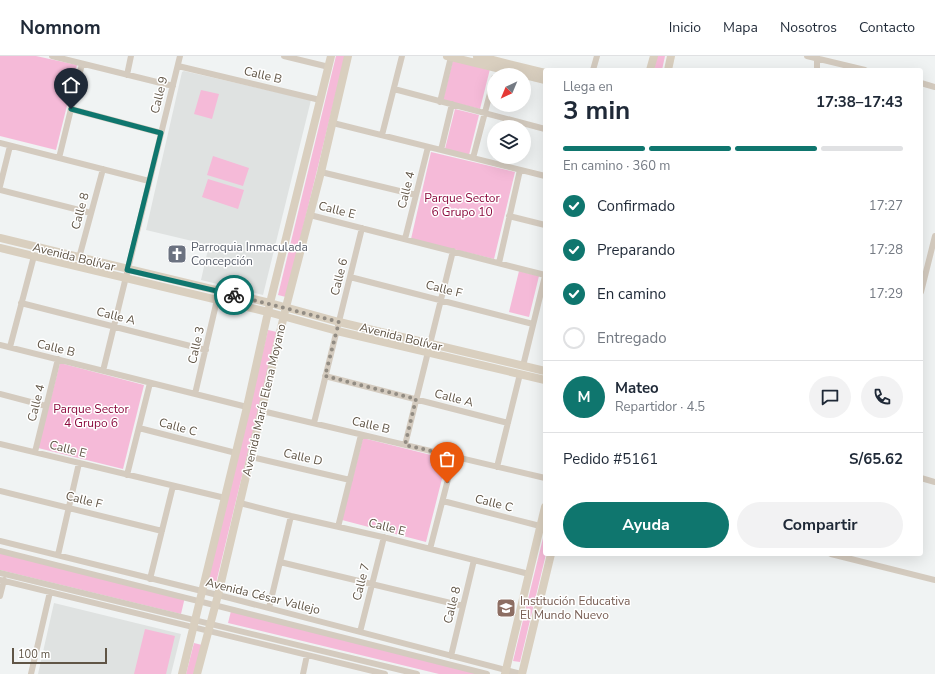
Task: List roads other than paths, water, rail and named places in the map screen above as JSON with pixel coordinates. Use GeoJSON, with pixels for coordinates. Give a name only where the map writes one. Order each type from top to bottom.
{"type":"FeatureCollection","features":[{"type":"Feature","properties":{"kind":"street"},"geometry":{"type":"LineString","coordinates":[[52,56],[173,86]]}},
{"type":"Feature","properties":{"kind":"street"},"geometry":{"type":"LineString","coordinates":[[127,74],[131,56]]}},
{"type":"Feature","properties":{"kind":"street","name":"Calle 9"},"geometry":{"type":"LineString","coordinates":[[102,371],[180,56]]}},
{"type":"Feature","properties":{"kind":"street"},"geometry":{"type":"LineString","coordinates":[[284,56],[329,67]]}},
{"type":"Feature","properties":{"kind":"street","name":"Avenida María Elena Moyano"},"geometry":{"type":"LineString","coordinates":[[182,674],[247,407],[270,303],[331,56]]}},
{"type":"Feature","properties":{"kind":"street","name":"Avenida María Elena Moyano"},"geometry":{"type":"LineString","coordinates":[[197,674],[218,595],[286,307],[321,172],[348,56]]}},
{"type":"Feature","properties":{"kind":"street"},"geometry":{"type":"LineString","coordinates":[[382,135],[402,56]]}},
{"type":"Feature","properties":{"kind":"street"},"geometry":{"type":"LineString","coordinates":[[477,56],[497,68]]}},
{"type":"Feature","properties":{"kind":"street"},"geometry":{"type":"LineString","coordinates":[[593,68],[596,56]]}},
{"type":"Feature","properties":{"kind":"street"},"geometry":{"type":"LineString","coordinates":[[651,68],[654,56]]}},
{"type":"Feature","properties":{"kind":"street"},"geometry":{"type":"LineString","coordinates":[[668,68],[671,56]]}},
{"type":"Feature","properties":{"kind":"street"},"geometry":{"type":"LineString","coordinates":[[807,56],[817,57],[858,68]]}},
{"type":"Feature","properties":{"kind":"street"},"geometry":{"type":"LineString","coordinates":[[440,102],[449,57],[497,68]]}},
{"type":"Feature","properties":{"kind":"street"},"geometry":{"type":"LineString","coordinates":[[817,57],[817,68]]}},
{"type":"Feature","properties":{"kind":"street"},"geometry":{"type":"LineString","coordinates":[[59,158],[82,64]]}},
{"type":"Feature","properties":{"kind":"street","name":"Calle B"},"geometry":{"type":"LineString","coordinates":[[178,66],[320,100]]}},
{"type":"Feature","properties":{"kind":"street"},"geometry":{"type":"LineString","coordinates":[[531,72],[543,73]]}},
{"type":"Feature","properties":{"kind":"street"},"geometry":{"type":"LineString","coordinates":[[531,76],[543,80]]}},
{"type":"Feature","properties":{"kind":"street"},"geometry":{"type":"LineString","coordinates":[[923,84],[935,87]]}},
{"type":"Feature","properties":{"kind":"street"},"geometry":{"type":"LineString","coordinates":[[394,89],[543,128]]}},
{"type":"Feature","properties":{"kind":"street"},"geometry":{"type":"LineString","coordinates":[[441,150],[452,104]]}},
{"type":"Feature","properties":{"kind":"street"},"geometry":{"type":"LineString","coordinates":[[473,158],[487,106]]}},
{"type":"Feature","properties":{"kind":"street"},"geometry":{"type":"LineString","coordinates":[[71,109],[161,133]]}},
{"type":"Feature","properties":{"kind":"street"},"geometry":{"type":"LineString","coordinates":[[333,123],[543,176]]}},
{"type":"Feature","properties":{"kind":"street"},"geometry":{"type":"LineString","coordinates":[[0,143],[149,181]]}},
{"type":"Feature","properties":{"kind":"street"},"geometry":{"type":"LineString","coordinates":[[0,186],[10,146]]}},
{"type":"Feature","properties":{"kind":"street","name":"Calle 4"},"geometry":{"type":"LineString","coordinates":[[405,239],[428,147]]}},
{"type":"Feature","properties":{"kind":"street","name":"Calle 8"},"geometry":{"type":"LineString","coordinates":[[79,258],[103,169]]}},
{"type":"Feature","properties":{"kind":"street"},"geometry":{"type":"LineString","coordinates":[[499,263],[520,170]]}},
{"type":"Feature","properties":{"kind":"street"},"geometry":{"type":"LineString","coordinates":[[321,172],[416,195]]}},
{"type":"Feature","properties":{"kind":"street"},"geometry":{"type":"LineString","coordinates":[[0,190],[91,213]]}},
{"type":"Feature","properties":{"kind":"street","name":"Calle E"},"geometry":{"type":"LineString","coordinates":[[310,215],[543,274]]}},
{"type":"Feature","properties":{"kind":"street"},"geometry":{"type":"LineString","coordinates":[[510,216],[543,224]]}},
{"type":"Feature","properties":{"kind":"street","name":"Calle 6"},"geometry":{"type":"LineString","coordinates":[[314,423],[362,228]]}},
{"type":"Feature","properties":{"kind":"street"},"geometry":{"type":"LineString","coordinates":[[923,281],[935,236]]}},
{"type":"Feature","properties":{"kind":"street","name":"Avenida Bolívar"},"geometry":{"type":"LineString","coordinates":[[0,238],[127,270],[286,307],[429,348],[521,370],[543,379]]}},
{"type":"Feature","properties":{"kind":"street","name":"Avenida Bolívar"},"geometry":{"type":"LineString","coordinates":[[0,248],[268,312],[337,331],[429,348]]}},
{"type":"Feature","properties":{"kind":"street"},"geometry":{"type":"LineString","coordinates":[[405,445],[453,251]]}},
{"type":"Feature","properties":{"kind":"street"},"geometry":{"type":"LineString","coordinates":[[10,347],[34,256]]}},
{"type":"Feature","properties":{"kind":"street","name":"Calle F"},"geometry":{"type":"LineString","coordinates":[[350,277],[533,324]]}},
{"type":"Feature","properties":{"kind":"street"},"geometry":{"type":"LineString","coordinates":[[497,467],[543,283]]}},
{"type":"Feature","properties":{"kind":"street","name":"Calle 3"},"geometry":{"type":"LineString","coordinates":[[195,394],[218,300]]}},
{"type":"Feature","properties":{"kind":"street","name":"Calle A"},"geometry":{"type":"LineString","coordinates":[[21,303],[206,350]]}},
{"type":"Feature","properties":{"kind":"street","name":"Calle B"},"geometry":{"type":"LineString","coordinates":[[0,345],[247,407]]}},
{"type":"Feature","properties":{"kind":"street","name":"Calle 4"},"geometry":{"type":"LineString","coordinates":[[35,452],[58,359]]}},
{"type":"Feature","properties":{"kind":"street","name":"Avenida Bolívar"},"geometry":{"type":"LineString","coordinates":[[521,370],[543,371]]}},
{"type":"Feature","properties":{"kind":"street","name":"Calle A"},"geometry":{"type":"LineString","coordinates":[[325,376],[508,423]]}},
{"type":"Feature","properties":{"kind":"street"},"geometry":{"type":"LineString","coordinates":[[127,475],[150,383]]}},
{"type":"Feature","properties":{"kind":"street"},"geometry":{"type":"LineString","coordinates":[[0,394],[46,406]]}},
{"type":"Feature","properties":{"kind":"street","name":"Calle B"},"geometry":{"type":"LineString","coordinates":[[262,411],[543,478]]}},
{"type":"Feature","properties":{"kind":"street","name":"Calle C"},"geometry":{"type":"LineString","coordinates":[[139,428],[236,453]]}},
{"type":"Feature","properties":{"kind":"street"},"geometry":{"type":"LineString","coordinates":[[338,527],[362,435]]}},
{"type":"Feature","properties":{"kind":"street","name":"Calle E"},"geometry":{"type":"LineString","coordinates":[[0,444],[225,498]]}},
{"type":"Feature","properties":{"kind":"street"},"geometry":{"type":"LineString","coordinates":[[430,549],[454,456]]}},
{"type":"Feature","properties":{"kind":"street","name":"Calle D"},"geometry":{"type":"LineString","coordinates":[[251,457],[350,480]]}},
{"type":"Feature","properties":{"kind":"street"},"geometry":{"type":"LineString","coordinates":[[58,555],[79,463]]}},
{"type":"Feature","properties":{"kind":"street"},"geometry":{"type":"LineString","coordinates":[[923,479],[935,482]]}},
{"type":"Feature","properties":{"kind":"street"},"geometry":{"type":"LineString","coordinates":[[150,579],[173,486]]}},
{"type":"Feature","properties":{"kind":"street","name":"Calle F"},"geometry":{"type":"LineString","coordinates":[[0,491],[162,531]]}},
{"type":"Feature","properties":{"kind":"street","name":"Calle C"},"geometry":{"type":"LineString","coordinates":[[443,501],[540,526]]}},
{"type":"Feature","properties":{"kind":"street","name":"Calle E"},"geometry":{"type":"LineString","coordinates":[[240,503],[384,537],[529,574]]}},
{"type":"Feature","properties":{"kind":"street"},"geometry":{"type":"LineString","coordinates":[[505,672],[543,515]]}},
{"type":"Feature","properties":{"kind":"street"},"geometry":{"type":"LineString","coordinates":[[269,608],[291,516]]}},
{"type":"Feature","properties":{"kind":"street","name":"Calle 7"},"geometry":{"type":"LineString","coordinates":[[360,632],[384,537]]}},
{"type":"Feature","properties":{"kind":"street","name":"Avenida César Vallejo"},"geometry":{"type":"LineString","coordinates":[[0,541],[269,608],[451,656],[505,672],[521,674]]}},
{"type":"Feature","properties":{"kind":"street","name":"Avenida César Vallejo"},"geometry":{"type":"LineString","coordinates":[[0,551],[487,674]]}},
{"type":"Feature","properties":{"kind":"street"},"geometry":{"type":"LineString","coordinates":[[521,674],[550,556]]}},
{"type":"Feature","properties":{"kind":"street"},"geometry":{"type":"LineString","coordinates":[[839,556],[935,580]]}},
{"type":"Feature","properties":{"kind":"street","name":"Calle 8"},"geometry":{"type":"LineString","coordinates":[[451,656],[474,560]]}},
{"type":"Feature","properties":{"kind":"street"},"geometry":{"type":"LineString","coordinates":[[280,562],[463,606]]}},
{"type":"Feature","properties":{"kind":"street"},"geometry":{"type":"LineString","coordinates":[[0,573],[307,655],[384,674]]}},
{"type":"Feature","properties":{"kind":"street"},"geometry":{"type":"LineString","coordinates":[[0,596],[2,580],[194,624]]}},
{"type":"Feature","properties":{"kind":"street"},"geometry":{"type":"LineString","coordinates":[[31,674],[50,592]]}},
{"type":"Feature","properties":{"kind":"street"},"geometry":{"type":"LineString","coordinates":[[209,628],[417,674]]}},
{"type":"Feature","properties":{"kind":"street"},"geometry":{"type":"LineString","coordinates":[[303,674],[307,655]]}},
{"type":"Feature","properties":{"kind":"street"},"geometry":{"type":"LineString","coordinates":[[353,674],[355,667]]}},
{"type":"Feature","properties":{"kind":"place","name":"Parroquia Inmaculada Concepción"},"geometry":{"type":"Point","coordinates":[177,254]}},
{"type":"Feature","properties":{"kind":"place","name":"Institución Educativa El Mundo Nuevo"},"geometry":{"type":"Point","coordinates":[506,608]}},
{"type":"Feature","properties":{"kind":"park label","name":"Parque Sector 6 Grupo 10"},"geometry":{"type":"Point","coordinates":[462,205]}},
{"type":"Feature","properties":{"kind":"park label","name":"Parque Sector 4 Grupo 6"},"geometry":{"type":"Point","coordinates":[91,416]}}]}
